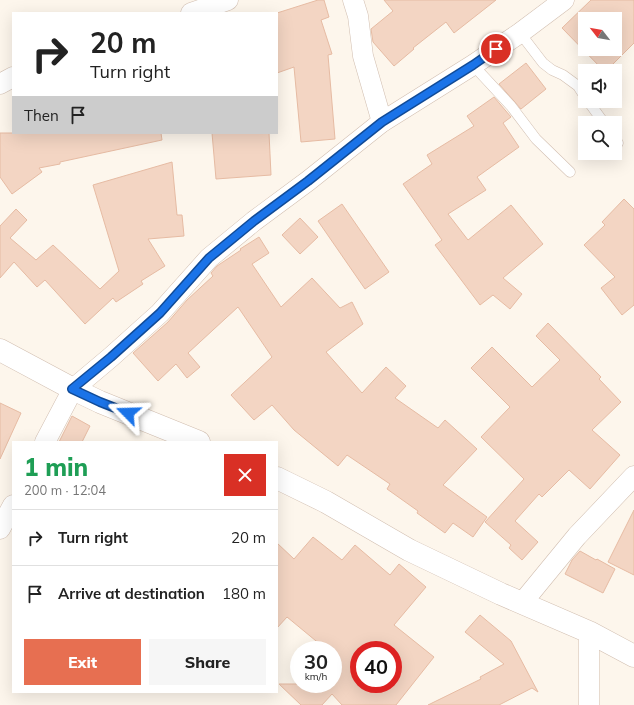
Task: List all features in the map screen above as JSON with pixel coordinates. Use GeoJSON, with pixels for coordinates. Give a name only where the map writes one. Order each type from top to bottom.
{"type":"FeatureCollection","features":[{"type":"Feature","properties":{"kind":"street"},"geometry":{"type":"LineString","coordinates":[[193,12],[228,0]]}},
{"type":"Feature","properties":{"kind":"street"},"geometry":{"type":"LineString","coordinates":[[353,0],[358,16],[363,56],[382,122]]}},
{"type":"Feature","properties":{"kind":"street"},"geometry":{"type":"LineString","coordinates":[[46,441],[72,389],[111,357],[160,313],[209,258],[254,221],[308,181],[382,122],[473,65],[520,33],[564,0]]}},
{"type":"Feature","properties":{"kind":"street"},"geometry":{"type":"LineString","coordinates":[[0,84],[12,78]]}},
{"type":"Feature","properties":{"kind":"street"},"geometry":{"type":"LineString","coordinates":[[0,350],[72,389],[196,441]]}},
{"type":"Feature","properties":{"kind":"street"},"geometry":{"type":"LineString","coordinates":[[522,603],[577,536],[634,476]]}},
{"type":"Feature","properties":{"kind":"street"},"geometry":{"type":"LineString","coordinates":[[278,478],[326,502],[409,550],[501,594],[589,632],[634,656]]}},
{"type":"Feature","properties":{"kind":"street"},"geometry":{"type":"LineString","coordinates":[[0,529],[12,507]]}},
{"type":"Feature","properties":{"kind":"street"},"geometry":{"type":"LineString","coordinates":[[589,632],[589,705]]}},
{"type":"Feature","properties":{"kind":"lane"},"geometry":{"type":"LineString","coordinates":[[520,33],[543,63],[578,86]]}},
{"type":"Feature","properties":{"kind":"lane"},"geometry":{"type":"LineString","coordinates":[[473,65],[511,106],[536,138],[570,172]]}},
{"type":"Feature","properties":{"kind":"building"},"geometry":{"type":"Polygon","coordinates":[[[318,0],[324,0],[329,17],[321,20],[332,54],[328,55],[335,139],[301,142],[294,67],[278,73],[278,13],[318,0]]]}},
{"type":"Feature","properties":{"kind":"building"},"geometry":{"type":"Polygon","coordinates":[[[384,0],[496,0],[454,33],[446,22],[413,48],[414,49],[394,66],[373,42],[371,29],[393,11],[384,0]]]}},
{"type":"Feature","properties":{"kind":"building"},"geometry":{"type":"Polygon","coordinates":[[[591,0],[634,0],[634,43],[622,55],[622,12],[579,12],[591,0]]]}},
{"type":"Feature","properties":{"kind":"building"},"geometry":{"type":"Polygon","coordinates":[[[578,13],[578,44],[562,28],[578,13]]]}},
{"type":"Feature","properties":{"kind":"building"},"geometry":{"type":"Polygon","coordinates":[[[589,56],[621,56],[613,64],[597,64],[589,56]]]}},
{"type":"Feature","properties":{"kind":"building"},"geometry":{"type":"Polygon","coordinates":[[[526,63],[546,89],[521,109],[499,84],[526,63]]]}},
{"type":"Feature","properties":{"kind":"building"},"geometry":{"type":"Polygon","coordinates":[[[494,97],[511,117],[503,123],[519,147],[477,177],[486,190],[448,214],[468,240],[511,205],[543,244],[503,278],[522,294],[510,309],[493,295],[480,305],[435,245],[442,240],[403,184],[432,164],[427,155],[474,126],[467,116],[494,97]]]}},
{"type":"Feature","properties":{"kind":"building"},"geometry":{"type":"Polygon","coordinates":[[[0,133],[161,134],[162,140],[39,168],[42,172],[12,194],[0,177],[0,133]]]}},
{"type":"Feature","properties":{"kind":"building"},"geometry":{"type":"Polygon","coordinates":[[[212,134],[269,134],[271,175],[216,179],[212,134]]]}},
{"type":"Feature","properties":{"kind":"building"},"geometry":{"type":"Polygon","coordinates":[[[172,162],[177,215],[182,215],[184,236],[148,239],[165,266],[141,281],[143,284],[116,302],[113,298],[85,324],[45,280],[37,287],[14,262],[0,278],[0,226],[16,209],[27,220],[10,238],[36,260],[53,245],[100,289],[119,271],[93,185],[172,162]]]}},
{"type":"Feature","properties":{"kind":"building"},"geometry":{"type":"Polygon","coordinates":[[[624,199],[634,209],[634,305],[622,315],[601,288],[615,277],[584,245],[605,225],[602,222],[624,199]]]}},
{"type":"Feature","properties":{"kind":"building"},"geometry":{"type":"Polygon","coordinates":[[[342,204],[389,272],[365,289],[318,221],[342,204]]]}},
{"type":"Feature","properties":{"kind":"building"},"geometry":{"type":"Polygon","coordinates":[[[300,218],[318,237],[300,254],[282,235],[300,218]]]}},
{"type":"Feature","properties":{"kind":"building"},"geometry":{"type":"Polygon","coordinates":[[[259,237],[269,253],[252,264],[281,307],[312,278],[340,308],[352,302],[363,324],[326,352],[362,393],[386,367],[406,386],[395,398],[438,428],[445,420],[477,449],[443,485],[487,517],[473,537],[453,523],[445,533],[417,513],[418,511],[387,489],[390,484],[347,455],[338,466],[294,430],[272,405],[254,420],[231,395],[272,357],[238,307],[188,353],[200,367],[187,378],[176,364],[158,381],[133,353],[168,322],[187,300],[213,276],[211,273],[217,266],[259,237]]]}},
{"type":"Feature","properties":{"kind":"building"},"geometry":{"type":"Polygon","coordinates":[[[548,323],[601,377],[599,379],[621,402],[592,430],[620,455],[590,489],[569,470],[542,497],[539,494],[515,521],[538,542],[522,560],[509,548],[511,545],[485,522],[524,479],[481,437],[510,407],[471,368],[492,347],[532,387],[560,360],[536,336],[548,323]]]}},
{"type":"Feature","properties":{"kind":"building"},"geometry":{"type":"Polygon","coordinates":[[[0,403],[21,413],[0,459],[0,403]]]}},
{"type":"Feature","properties":{"kind":"building"},"geometry":{"type":"Polygon","coordinates":[[[72,416],[90,426],[82,441],[60,441],[72,416]]]}},
{"type":"Feature","properties":{"kind":"building"},"geometry":{"type":"Polygon","coordinates":[[[634,510],[634,575],[608,562],[634,510]]]}},
{"type":"Feature","properties":{"kind":"building"},"geometry":{"type":"Polygon","coordinates":[[[313,537],[342,560],[355,545],[390,575],[399,564],[426,587],[394,625],[434,657],[396,705],[342,705],[332,694],[322,705],[301,705],[279,684],[290,684],[290,693],[342,693],[342,641],[316,641],[287,617],[278,627],[278,544],[294,559],[313,537]]]}},
{"type":"Feature","properties":{"kind":"building"},"geometry":{"type":"Polygon","coordinates":[[[580,551],[615,569],[603,593],[565,574],[572,560],[580,551]]]}},
{"type":"Feature","properties":{"kind":"building"},"geometry":{"type":"Polygon","coordinates":[[[480,615],[511,641],[538,692],[532,688],[499,705],[428,705],[481,679],[480,677],[504,664],[465,632],[480,615]]]}},
{"type":"Feature","properties":{"kind":"route"},"geometry":{"type":"LineString","coordinates":[[128,413],[72,389],[111,357],[160,313],[209,258],[254,221],[308,181],[382,122],[496,49]]}}]}
